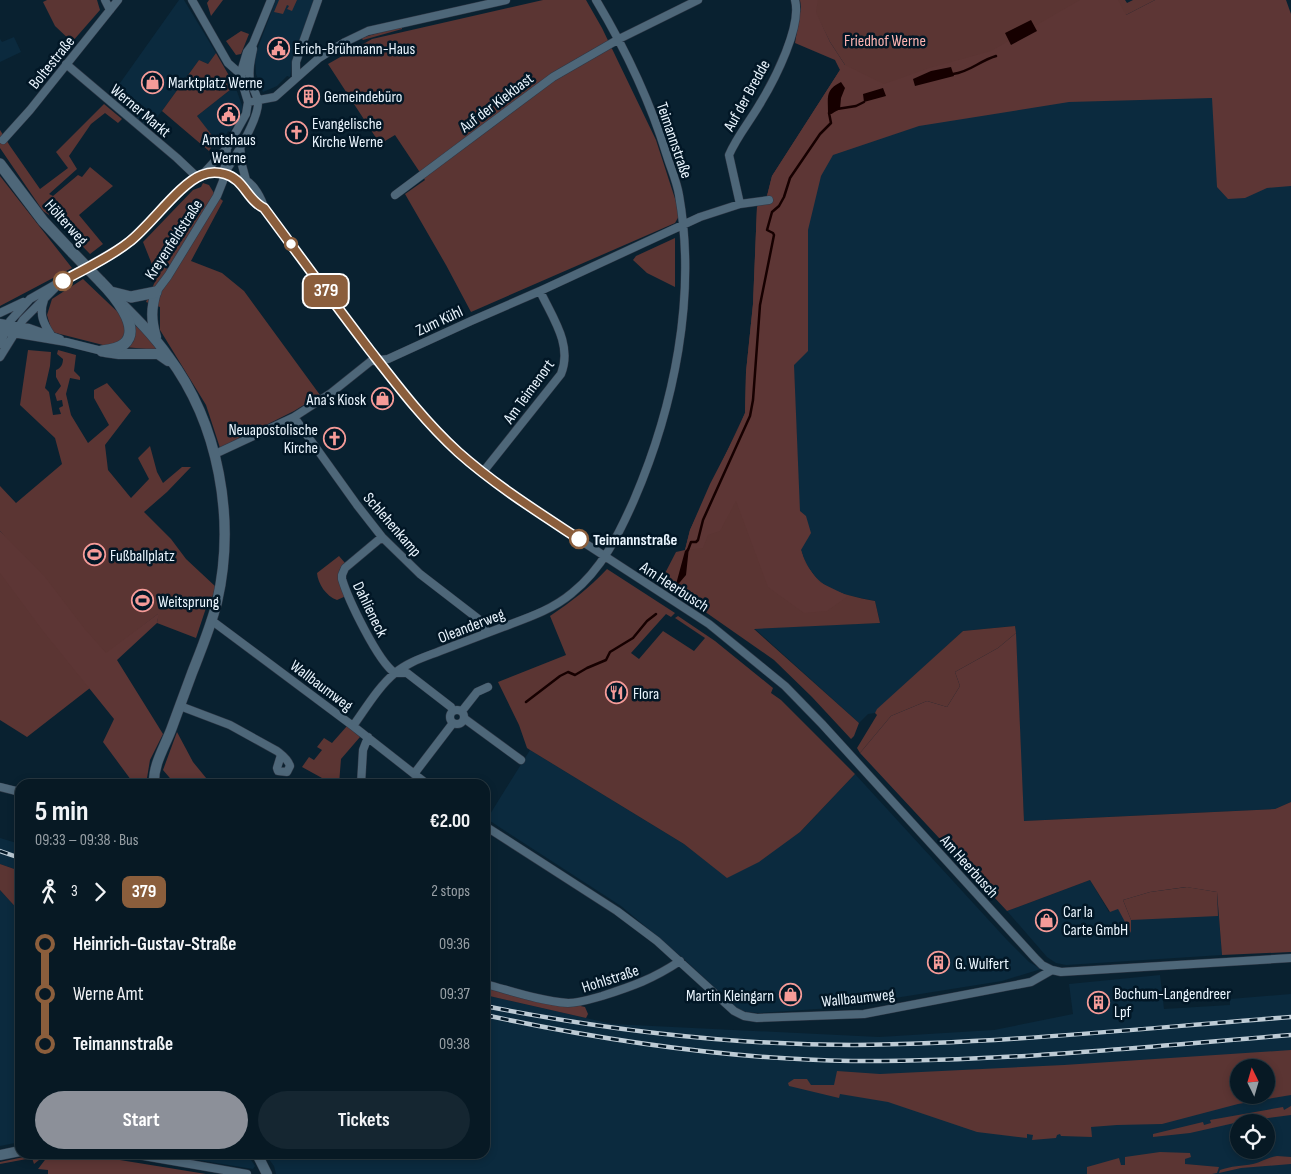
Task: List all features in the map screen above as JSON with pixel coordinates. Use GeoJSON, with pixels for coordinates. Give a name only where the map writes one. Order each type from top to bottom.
{"type":"FeatureCollection","features":[{"type":"Feature","properties":{"kind":"main road","name":"Hölterweg"},"geometry":{"type":"LineString","coordinates":[[0,164],[43,221],[111,292]]}},
{"type":"Feature","properties":{"kind":"main road"},"geometry":{"type":"LineString","coordinates":[[111,292],[131,297],[156,292]]}},
{"type":"Feature","properties":{"kind":"main road"},"geometry":{"type":"LineString","coordinates":[[102,351],[114,349],[124,344],[129,334],[130,323],[111,292]]}},
{"type":"Feature","properties":{"kind":"street"},"geometry":{"type":"LineString","coordinates":[[105,0],[110,10]]}},
{"type":"Feature","properties":{"kind":"street","name":"Boltestraße"},"geometry":{"type":"LineString","coordinates":[[3,140],[30,110],[118,0]]}},
{"type":"Feature","properties":{"kind":"street"},"geometry":{"type":"LineString","coordinates":[[192,0],[228,63],[241,72],[249,71]]}},
{"type":"Feature","properties":{"kind":"street"},"geometry":{"type":"LineString","coordinates":[[258,101],[250,80],[249,71],[253,44],[271,0]]}},
{"type":"Feature","properties":{"kind":"street"},"geometry":{"type":"LineString","coordinates":[[296,77],[296,62],[318,0]]}},
{"type":"Feature","properties":{"kind":"street"},"geometry":{"type":"LineString","coordinates":[[253,44],[247,52],[241,72],[248,102],[275,97],[327,52],[368,31],[506,0]]}},
{"type":"Feature","properties":{"kind":"street","name":"Teimannstraße"},"geometry":{"type":"LineString","coordinates":[[596,0],[637,74],[679,192],[684,225],[685,290],[679,343],[670,391],[657,440],[642,481],[620,532],[605,556]]}},
{"type":"Feature","properties":{"kind":"street","name":"Auf der Kiekbast"},"geometry":{"type":"LineString","coordinates":[[395,195],[553,77],[619,39],[698,0]]}},
{"type":"Feature","properties":{"kind":"street","name":"Auf der Bredde"},"geometry":{"type":"LineString","coordinates":[[740,204],[729,155],[762,101],[789,45],[796,21],[795,0]]}},
{"type":"Feature","properties":{"kind":"street","name":"Werner Markt"},"geometry":{"type":"LineString","coordinates":[[66,64],[199,176]]}},
{"type":"Feature","properties":{"kind":"street","name":"Kreyenfeldstraße"},"geometry":{"type":"LineString","coordinates":[[224,173],[255,120],[258,101]]}},
{"type":"Feature","properties":{"kind":"street","name":"Kreyenfeldstraße"},"geometry":{"type":"LineString","coordinates":[[30,299],[128,243],[146,228],[186,185],[199,176],[227,148],[246,114],[248,102]]}},
{"type":"Feature","properties":{"kind":"street"},"geometry":{"type":"LineString","coordinates":[[240,146],[246,180]]}},
{"type":"Feature","properties":{"kind":"street","name":"Kreyenfeldstraße"},"geometry":{"type":"LineString","coordinates":[[156,292],[168,276],[217,196],[224,181],[227,148]]}},
{"type":"Feature","properties":{"kind":"street"},"geometry":{"type":"LineString","coordinates":[[199,176],[217,172],[224,173]]}},
{"type":"Feature","properties":{"kind":"street","name":"Am Heerbusch"},"geometry":{"type":"LineString","coordinates":[[224,173],[237,179],[246,180],[262,201],[264,208],[378,361],[422,416],[459,452],[517,498],[708,624],[785,686],[822,724],[1035,958],[1042,965],[1052,970]]}},
{"type":"Feature","properties":{"kind":"street","name":"Am Heerbusch"},"geometry":{"type":"LineString","coordinates":[[237,179],[257,205],[264,208]]}},
{"type":"Feature","properties":{"kind":"street","name":"Zum Kühl"},"geometry":{"type":"LineString","coordinates":[[215,454],[294,416],[332,393],[371,362],[388,359],[684,225],[700,216],[740,204],[769,200]]}},
{"type":"Feature","properties":{"kind":"street"},"geometry":{"type":"LineString","coordinates":[[0,357],[29,313],[60,282]]}},
{"type":"Feature","properties":{"kind":"street","name":"Am Teimenort"},"geometry":{"type":"LineString","coordinates":[[483,472],[562,374],[566,356],[562,339],[540,291]]}},
{"type":"Feature","properties":{"kind":"street","name":"Hölterweg"},"geometry":{"type":"LineString","coordinates":[[111,292],[158,343],[174,364],[189,391],[215,454],[224,513],[221,579],[212,620],[156,764],[154,779]]}},
{"type":"Feature","properties":{"kind":"street"},"geometry":{"type":"LineString","coordinates":[[156,292],[152,317],[158,343]]}},
{"type":"Feature","properties":{"kind":"street"},"geometry":{"type":"LineString","coordinates":[[45,298],[41,311],[42,320],[50,335]]}},
{"type":"Feature","properties":{"kind":"street"},"geometry":{"type":"LineString","coordinates":[[0,313],[30,299]]}},
{"type":"Feature","properties":{"kind":"street"},"geometry":{"type":"LineString","coordinates":[[0,344],[4,323],[30,299]]}},
{"type":"Feature","properties":{"kind":"street"},"geometry":{"type":"LineString","coordinates":[[4,323],[17,330],[102,351],[119,354],[158,354],[174,364]]}},
{"type":"Feature","properties":{"kind":"street"},"geometry":{"type":"LineString","coordinates":[[2,332],[17,330],[50,335],[66,342]]}},
{"type":"Feature","properties":{"kind":"street","name":"Schlehenkamp"},"geometry":{"type":"LineString","coordinates":[[294,416],[382,537],[420,574],[481,621],[487,633]]}},
{"type":"Feature","properties":{"kind":"street","name":"Dahlieneck"},"geometry":{"type":"LineString","coordinates":[[382,537],[345,568],[342,579],[374,646],[390,670],[395,673]]}},
{"type":"Feature","properties":{"kind":"street","name":"Oleanderweg"},"geometry":{"type":"LineString","coordinates":[[353,726],[395,673],[411,663],[543,612],[572,594],[598,568],[605,556]]}},
{"type":"Feature","properties":{"kind":"street","name":"Wallbaumweg"},"geometry":{"type":"LineString","coordinates":[[212,620],[368,737],[420,779]]}},
{"type":"Feature","properties":{"kind":"street"},"geometry":{"type":"LineString","coordinates":[[395,673],[407,673],[451,707],[453,711]]}},
{"type":"Feature","properties":{"kind":"street"},"geometry":{"type":"LineString","coordinates":[[453,723],[460,724],[477,692],[488,687]]}},
{"type":"Feature","properties":{"kind":"street"},"geometry":{"type":"LineString","coordinates":[[180,706],[245,733],[281,755]]}},
{"type":"Feature","properties":{"kind":"street"},"geometry":{"type":"LineString","coordinates":[[453,711],[458,710],[521,760]]}},
{"type":"Feature","properties":{"kind":"street"},"geometry":{"type":"LineString","coordinates":[[453,711],[450,717],[453,723]]}},
{"type":"Feature","properties":{"kind":"street"},"geometry":{"type":"LineString","coordinates":[[414,774],[453,723]]}},
{"type":"Feature","properties":{"kind":"street"},"geometry":{"type":"LineString","coordinates":[[361,779],[363,750],[368,737]]}},
{"type":"Feature","properties":{"kind":"street"},"geometry":{"type":"LineString","coordinates":[[0,787],[15,791]]}},
{"type":"Feature","properties":{"kind":"street","name":"Wallbaumweg"},"geometry":{"type":"LineString","coordinates":[[490,829],[618,911],[657,940],[734,1011],[744,1016],[758,1018],[864,1014],[1031,982],[1052,970]]}},
{"type":"Feature","properties":{"kind":"street"},"geometry":{"type":"LineString","coordinates":[[1052,970],[1061,972],[1291,958]]}},
{"type":"Feature","properties":{"kind":"street","name":"Hohlstraße"},"geometry":{"type":"LineString","coordinates":[[490,985],[549,1000],[571,1003],[641,983],[680,961]]}},
{"type":"Feature","properties":{"kind":"street"},"geometry":{"type":"LineString","coordinates":[[0,1155],[15,1152]]}},
{"type":"Feature","properties":{"kind":"street"},"geometry":{"type":"LineString","coordinates":[[161,1159],[247,1174]]}},
{"type":"Feature","properties":{"kind":"street"},"geometry":{"type":"LineString","coordinates":[[260,1159],[267,1174]]}},
{"type":"Feature","properties":{"kind":"shaded area","name":"Marktplatz Werne"},"geometry":{"type":"Polygon","coordinates":[[[179,0],[184,0],[216,53],[208,64],[199,60],[145,131],[108,100],[179,0]]]}},
{"type":"Feature","properties":{"kind":"shaded area"},"geometry":{"type":"Polygon","coordinates":[[[209,0],[223,0],[211,16],[207,3],[209,0]]]}},
{"type":"Feature","properties":{"kind":"shaded area"},"geometry":{"type":"Polygon","coordinates":[[[276,0],[315,0],[292,65],[290,77],[287,76],[277,86],[263,92],[256,74],[255,60],[276,0]]]}},
{"type":"Feature","properties":{"kind":"shaded area"},"geometry":{"type":"Polygon","coordinates":[[[800,0],[818,0],[816,12],[830,42],[845,65],[884,84],[929,68],[991,51],[1080,0],[1118,0],[1126,15],[1155,0],[1286,0],[1291,14],[1291,186],[1267,188],[1245,198],[1228,199],[1217,187],[1212,98],[1069,102],[919,126],[833,155],[821,176],[808,230],[808,351],[794,365],[800,511],[806,516],[811,533],[801,550],[805,563],[819,582],[848,596],[827,611],[804,613],[768,587],[736,501],[720,531],[708,535],[703,548],[685,550],[690,530],[710,484],[745,413],[746,372],[753,304],[757,207],[767,196],[772,176],[840,70],[835,60],[795,43],[801,7],[800,0]]]}},
{"type":"Feature","properties":{"kind":"shaded area"},"geometry":{"type":"Polygon","coordinates":[[[1031,20],[1037,31],[1011,45],[1005,33],[1031,20]]]}},
{"type":"Feature","properties":{"kind":"shaded area"},"geometry":{"type":"Polygon","coordinates":[[[14,37],[21,52],[0,62],[0,39],[2,42],[14,37]]]}},
{"type":"Feature","properties":{"kind":"shaded area"},"geometry":{"type":"Polygon","coordinates":[[[1291,55],[1291,802],[1275,809],[1024,821],[1015,626],[963,631],[875,713],[868,714],[859,723],[754,628],[880,623],[875,601],[837,593],[819,582],[805,563],[801,550],[788,226],[850,119],[1291,55]]]}},
{"type":"Feature","properties":{"kind":"shaded area"},"geometry":{"type":"Polygon","coordinates":[[[951,67],[954,76],[915,86],[913,79],[931,71],[951,67]]]}},
{"type":"Feature","properties":{"kind":"shaded area"},"geometry":{"type":"Polygon","coordinates":[[[841,82],[845,88],[841,98],[840,109],[831,114],[828,112],[829,94],[832,88],[841,82]]]}},
{"type":"Feature","properties":{"kind":"shaded area"},"geometry":{"type":"Polygon","coordinates":[[[235,86],[243,108],[222,143],[215,141],[197,116],[235,86]]]}},
{"type":"Feature","properties":{"kind":"shaded area"},"geometry":{"type":"Polygon","coordinates":[[[883,88],[886,96],[864,102],[863,94],[883,88]]]}},
{"type":"Feature","properties":{"kind":"shaded area"},"geometry":{"type":"Polygon","coordinates":[[[0,531],[45,577],[84,628],[106,653],[159,613],[157,623],[117,660],[163,734],[150,760],[147,779],[130,779],[103,742],[114,719],[43,631],[0,573],[0,531]]]}},
{"type":"Feature","properties":{"kind":"shaded area"},"geometry":{"type":"Polygon","coordinates":[[[689,547],[686,575],[675,588],[685,551],[689,547]]]}},
{"type":"Feature","properties":{"kind":"shaded area"},"geometry":{"type":"Polygon","coordinates":[[[1016,633],[1024,821],[1275,809],[1291,802],[1291,952],[1222,955],[1217,892],[1186,887],[1150,892],[1123,900],[1131,920],[1131,933],[1118,909],[1110,912],[1090,880],[1007,911],[860,753],[891,716],[927,701],[947,707],[960,686],[955,672],[998,648],[1016,633]]]}},
{"type":"Feature","properties":{"kind":"shaded area"},"geometry":{"type":"Polygon","coordinates":[[[177,732],[193,762],[207,779],[171,779],[163,770],[177,732]]]}},
{"type":"Feature","properties":{"kind":"shaded area"},"geometry":{"type":"Polygon","coordinates":[[[530,750],[684,844],[727,877],[800,832],[855,774],[1007,940],[1029,962],[1041,969],[1002,981],[832,1008],[760,1013],[746,1012],[736,1008],[684,959],[621,906],[490,821],[490,814],[530,750]]]}},
{"type":"Feature","properties":{"kind":"shaded area"},"geometry":{"type":"Polygon","coordinates":[[[0,838],[15,842],[15,869],[0,864],[0,838]]]}},
{"type":"Feature","properties":{"kind":"shaded area"},"geometry":{"type":"Polygon","coordinates":[[[1090,880],[1109,912],[1118,908],[1131,920],[1217,892],[1222,955],[1066,965],[1056,963],[1047,957],[1007,911],[1090,880]]]}},
{"type":"Feature","properties":{"kind":"shaded area"},"geometry":{"type":"Polygon","coordinates":[[[0,890],[15,906],[15,1143],[0,1146],[0,890]]]}},
{"type":"Feature","properties":{"kind":"shaded area"},"geometry":{"type":"Polygon","coordinates":[[[1160,975],[1164,1009],[1230,1005],[1230,999],[1291,994],[1291,1174],[276,1174],[274,1166],[269,1159],[490,1159],[490,996],[612,1024],[879,1037],[994,1030],[1073,1014],[1069,984],[1160,975]]]}},
{"type":"Feature","properties":{"kind":"shaded area"},"geometry":{"type":"Polygon","coordinates":[[[490,986],[585,1007],[588,1014],[586,1018],[490,996],[490,986]]]}},
{"type":"Feature","properties":{"kind":"shaded area"},"geometry":{"type":"Polygon","coordinates":[[[46,1159],[114,1159],[206,1174],[48,1174],[48,1170],[38,1169],[46,1159]]]}},
{"type":"Feature","properties":{"kind":"shaded area"},"geometry":{"type":"Polygon","coordinates":[[[192,1159],[250,1159],[255,1166],[253,1169],[192,1159]]]}},
{"type":"Feature","properties":{"kind":"green space"},"geometry":{"type":"Polygon","coordinates":[[[47,0],[97,0],[100,10],[72,42],[55,26],[43,2],[47,0]]]}},
{"type":"Feature","properties":{"kind":"green space"},"geometry":{"type":"Polygon","coordinates":[[[279,0],[297,0],[292,11],[287,9],[289,6],[287,5],[283,14],[274,12],[279,0]]]}},
{"type":"Feature","properties":{"kind":"green space"},"geometry":{"type":"Polygon","coordinates":[[[543,0],[586,0],[602,28],[656,140],[680,214],[675,223],[471,312],[405,194],[425,180],[395,135],[380,144],[328,64],[372,39],[543,0]]]}},
{"type":"Feature","properties":{"kind":"green space","name":"Friedhof Werne"},"geometry":{"type":"Polygon","coordinates":[[[809,0],[1125,0],[1127,3],[1133,0],[1155,0],[1126,15],[850,118],[788,226],[782,356],[801,550],[806,563],[813,573],[829,588],[850,596],[875,601],[880,623],[754,629],[859,723],[851,739],[774,660],[661,581],[676,552],[685,550],[690,530],[745,413],[746,372],[753,304],[757,207],[767,196],[772,176],[845,65],[830,42],[809,0]]]}},
{"type":"Feature","properties":{"kind":"green space"},"geometry":{"type":"Polygon","coordinates":[[[402,26],[402,29],[363,40],[361,38],[402,26]]]}},
{"type":"Feature","properties":{"kind":"green space"},"geometry":{"type":"Polygon","coordinates":[[[241,31],[249,34],[241,54],[236,55],[226,41],[241,31]]]}},
{"type":"Feature","properties":{"kind":"green space"},"geometry":{"type":"Polygon","coordinates":[[[216,53],[235,86],[197,116],[214,138],[215,141],[209,151],[162,111],[199,60],[208,64],[216,53]]]}},
{"type":"Feature","properties":{"kind":"green space"},"geometry":{"type":"Polygon","coordinates":[[[104,104],[122,119],[118,123],[105,113],[91,124],[69,156],[77,169],[49,194],[53,196],[78,175],[82,177],[90,167],[113,186],[79,215],[103,244],[90,254],[58,221],[43,211],[0,148],[0,130],[40,189],[68,168],[56,152],[104,104]]]}},
{"type":"Feature","properties":{"kind":"green space"},"geometry":{"type":"Polygon","coordinates":[[[0,176],[72,268],[0,306],[0,176]]]}},
{"type":"Feature","properties":{"kind":"green space"},"geometry":{"type":"Polygon","coordinates":[[[203,183],[209,185],[214,193],[223,201],[191,261],[222,273],[244,291],[320,395],[294,411],[220,448],[206,405],[160,330],[160,307],[146,302],[157,277],[143,242],[193,190],[201,187],[203,183]]]}},
{"type":"Feature","properties":{"kind":"green space"},"geometry":{"type":"Polygon","coordinates":[[[675,238],[675,287],[647,273],[633,260],[636,256],[675,238]]]}},
{"type":"Feature","properties":{"kind":"green space"},"geometry":{"type":"Polygon","coordinates":[[[83,279],[125,319],[143,331],[157,350],[103,345],[52,332],[47,315],[52,299],[83,279]]]}},
{"type":"Feature","properties":{"kind":"green space"},"geometry":{"type":"Polygon","coordinates":[[[28,350],[51,352],[45,388],[49,392],[53,415],[61,414],[59,408],[63,406],[62,400],[57,401],[55,394],[61,386],[56,377],[56,370],[63,361],[57,354],[58,350],[76,355],[74,371],[80,377],[80,380],[70,378],[66,394],[71,415],[88,443],[109,425],[94,398],[94,390],[107,383],[131,411],[105,445],[108,470],[131,498],[149,479],[138,458],[150,446],[157,472],[163,483],[182,467],[191,467],[144,512],[171,539],[186,559],[216,587],[211,600],[209,599],[196,638],[157,623],[158,614],[80,675],[90,688],[27,737],[0,720],[0,544],[6,538],[0,531],[0,486],[16,503],[62,464],[55,438],[20,405],[28,350]]]}},
{"type":"Feature","properties":{"kind":"green space"},"geometry":{"type":"Polygon","coordinates":[[[339,556],[345,563],[339,571],[339,579],[346,596],[337,600],[329,596],[323,589],[317,573],[339,556]]]}},
{"type":"Feature","properties":{"kind":"green space"},"geometry":{"type":"Polygon","coordinates":[[[607,569],[675,613],[671,617],[666,614],[631,653],[639,659],[663,631],[694,651],[705,638],[675,618],[678,616],[715,641],[773,688],[771,693],[781,700],[855,774],[800,832],[759,862],[727,878],[684,844],[527,748],[519,725],[498,682],[566,655],[550,616],[580,594],[607,569]]]}},
{"type":"Feature","properties":{"kind":"green space"},"geometry":{"type":"Polygon","coordinates":[[[1015,626],[1016,633],[998,648],[955,672],[960,686],[947,707],[927,701],[891,716],[860,753],[857,748],[877,715],[875,713],[877,709],[963,631],[1015,626]]]}},
{"type":"Feature","properties":{"kind":"green space"},"geometry":{"type":"Polygon","coordinates":[[[347,726],[360,737],[341,759],[339,779],[322,779],[302,767],[309,757],[314,760],[322,750],[317,747],[324,738],[332,743],[347,726]]]}},
{"type":"Feature","properties":{"kind":"green space"},"geometry":{"type":"Polygon","coordinates":[[[0,864],[15,869],[15,906],[0,890],[0,864]]]}},
{"type":"Feature","properties":{"kind":"green space"},"geometry":{"type":"Polygon","coordinates":[[[1187,887],[1217,892],[1218,916],[1131,920],[1123,900],[1150,892],[1187,887]]]}},
{"type":"Feature","properties":{"kind":"green space"},"geometry":{"type":"Polygon","coordinates":[[[1291,1050],[1291,1095],[1275,1098],[1275,1059],[1230,1059],[1230,1104],[1238,1104],[1162,1124],[1091,1127],[1092,1137],[1061,1136],[1060,1134],[1056,1138],[1032,1140],[1033,1135],[1027,1134],[1027,1138],[977,1132],[888,1102],[840,1094],[839,1098],[789,1086],[788,1083],[794,1079],[807,1079],[811,1085],[834,1085],[837,1071],[880,1074],[1064,1065],[1291,1050]]]}},
{"type":"Feature","properties":{"kind":"green space"},"geometry":{"type":"Polygon","coordinates":[[[1291,1106],[1291,1115],[1275,1117],[1275,1114],[1244,1114],[1283,1107],[1284,1110],[1291,1106]]]}},
{"type":"Feature","properties":{"kind":"green space"},"geometry":{"type":"Polygon","coordinates":[[[1230,1116],[1230,1124],[1190,1133],[1153,1137],[1153,1134],[1203,1122],[1204,1125],[1211,1123],[1210,1120],[1230,1116]]]}},
{"type":"Feature","properties":{"kind":"green space"},"geometry":{"type":"Polygon","coordinates":[[[1160,1152],[1190,1153],[1191,1157],[1185,1159],[1185,1164],[1219,1167],[1217,1173],[1212,1174],[1087,1174],[1087,1167],[1119,1158],[1121,1165],[1125,1165],[1125,1157],[1160,1152]]]}},
{"type":"Feature","properties":{"kind":"green space"},"geometry":{"type":"Polygon","coordinates":[[[1275,1156],[1291,1157],[1291,1164],[1241,1168],[1219,1173],[1220,1170],[1253,1164],[1266,1159],[1275,1159],[1275,1156]]]}},
{"type":"Feature","properties":{"kind":"green space"},"geometry":{"type":"Polygon","coordinates":[[[15,1159],[27,1159],[0,1164],[0,1162],[15,1159]]]}},
{"type":"Feature","properties":{"kind":"green space"},"geometry":{"type":"Polygon","coordinates":[[[32,1159],[39,1159],[39,1160],[34,1164],[32,1159]]]}},
{"type":"Feature","properties":{"kind":"waterway"},"geometry":{"type":"LineString","coordinates":[[953,74],[965,71],[996,56]]}},
{"type":"Feature","properties":{"kind":"waterway"},"geometry":{"type":"LineString","coordinates":[[837,109],[856,106],[864,102]]}},
{"type":"Feature","properties":{"kind":"waterway"},"geometry":{"type":"LineString","coordinates":[[688,550],[691,542],[698,540],[703,520],[750,416],[753,400],[760,305],[774,235],[767,230],[772,212],[779,206],[784,197],[790,178],[820,134],[831,123],[829,113],[832,112]]}},
{"type":"Feature","properties":{"kind":"waterway"},"geometry":{"type":"LineString","coordinates":[[677,585],[675,588],[682,594]]}},
{"type":"Feature","properties":{"kind":"waterway"},"geometry":{"type":"LineString","coordinates":[[526,702],[560,676],[568,672],[575,675],[606,660],[610,652],[633,638],[647,621],[656,614]]}},
{"type":"Feature","properties":{"kind":"railway"},"geometry":{"type":"LineString","coordinates":[[0,851],[15,856]]}},
{"type":"Feature","properties":{"kind":"railway"},"geometry":{"type":"LineString","coordinates":[[490,1007],[622,1029],[714,1039],[853,1045],[1017,1039],[1291,1017]]}},
{"type":"Feature","properties":{"kind":"railway"},"geometry":{"type":"LineString","coordinates":[[490,1016],[576,1033],[667,1047],[806,1060],[907,1061],[962,1059],[1127,1049],[1291,1035]]}},
{"type":"Feature","properties":{"kind":"bus line","name":"379"},"geometry":{"type":"LineString","coordinates":[[63,281],[128,243],[146,228],[186,185],[197,178],[217,172],[231,176],[237,179],[257,205],[264,208],[393,381],[422,416],[483,472],[517,498],[579,539]]}},
{"type":"Feature","properties":{"kind":"place","name":"Erich-Brühmann-Haus"},"geometry":{"type":"Point","coordinates":[278,48]}},
{"type":"Feature","properties":{"kind":"place","name":"Marktplatz Werne"},"geometry":{"type":"Point","coordinates":[152,82]}},
{"type":"Feature","properties":{"kind":"place","name":"Gemeindebüro"},"geometry":{"type":"Point","coordinates":[308,96]}},
{"type":"Feature","properties":{"kind":"place","name":"Amtshaus Werne"},"geometry":{"type":"Point","coordinates":[229,115]}},
{"type":"Feature","properties":{"kind":"place","name":"Evangelische Kirche Werne"},"geometry":{"type":"Point","coordinates":[296,132]}},
{"type":"Feature","properties":{"kind":"place","name":"Anaʼs Kiosk"},"geometry":{"type":"Point","coordinates":[382,399]}},
{"type":"Feature","properties":{"kind":"place","name":"Neuapostolische Kirche"},"geometry":{"type":"Point","coordinates":[334,438]}},
{"type":"Feature","properties":{"kind":"place","name":"Teimannstraße"},"geometry":{"type":"Point","coordinates":[579,539]}},
{"type":"Feature","properties":{"kind":"place","name":"Fußballplatz"},"geometry":{"type":"Point","coordinates":[94,555]}},
{"type":"Feature","properties":{"kind":"place","name":"Weitsprung"},"geometry":{"type":"Point","coordinates":[142,601]}},
{"type":"Feature","properties":{"kind":"place","name":"Flora"},"geometry":{"type":"Point","coordinates":[617,693]}},
{"type":"Feature","properties":{"kind":"place","name":"Car la Carte GmbH"},"geometry":{"type":"Point","coordinates":[1047,920]}},
{"type":"Feature","properties":{"kind":"place","name":"G. Wulfert"},"geometry":{"type":"Point","coordinates":[939,963]}},
{"type":"Feature","properties":{"kind":"place","name":"Martin Kleingarn"},"geometry":{"type":"Point","coordinates":[790,995]}},
{"type":"Feature","properties":{"kind":"place","name":"Bochum-Langendreer Lpf"},"geometry":{"type":"Point","coordinates":[1098,1002]}}]}
